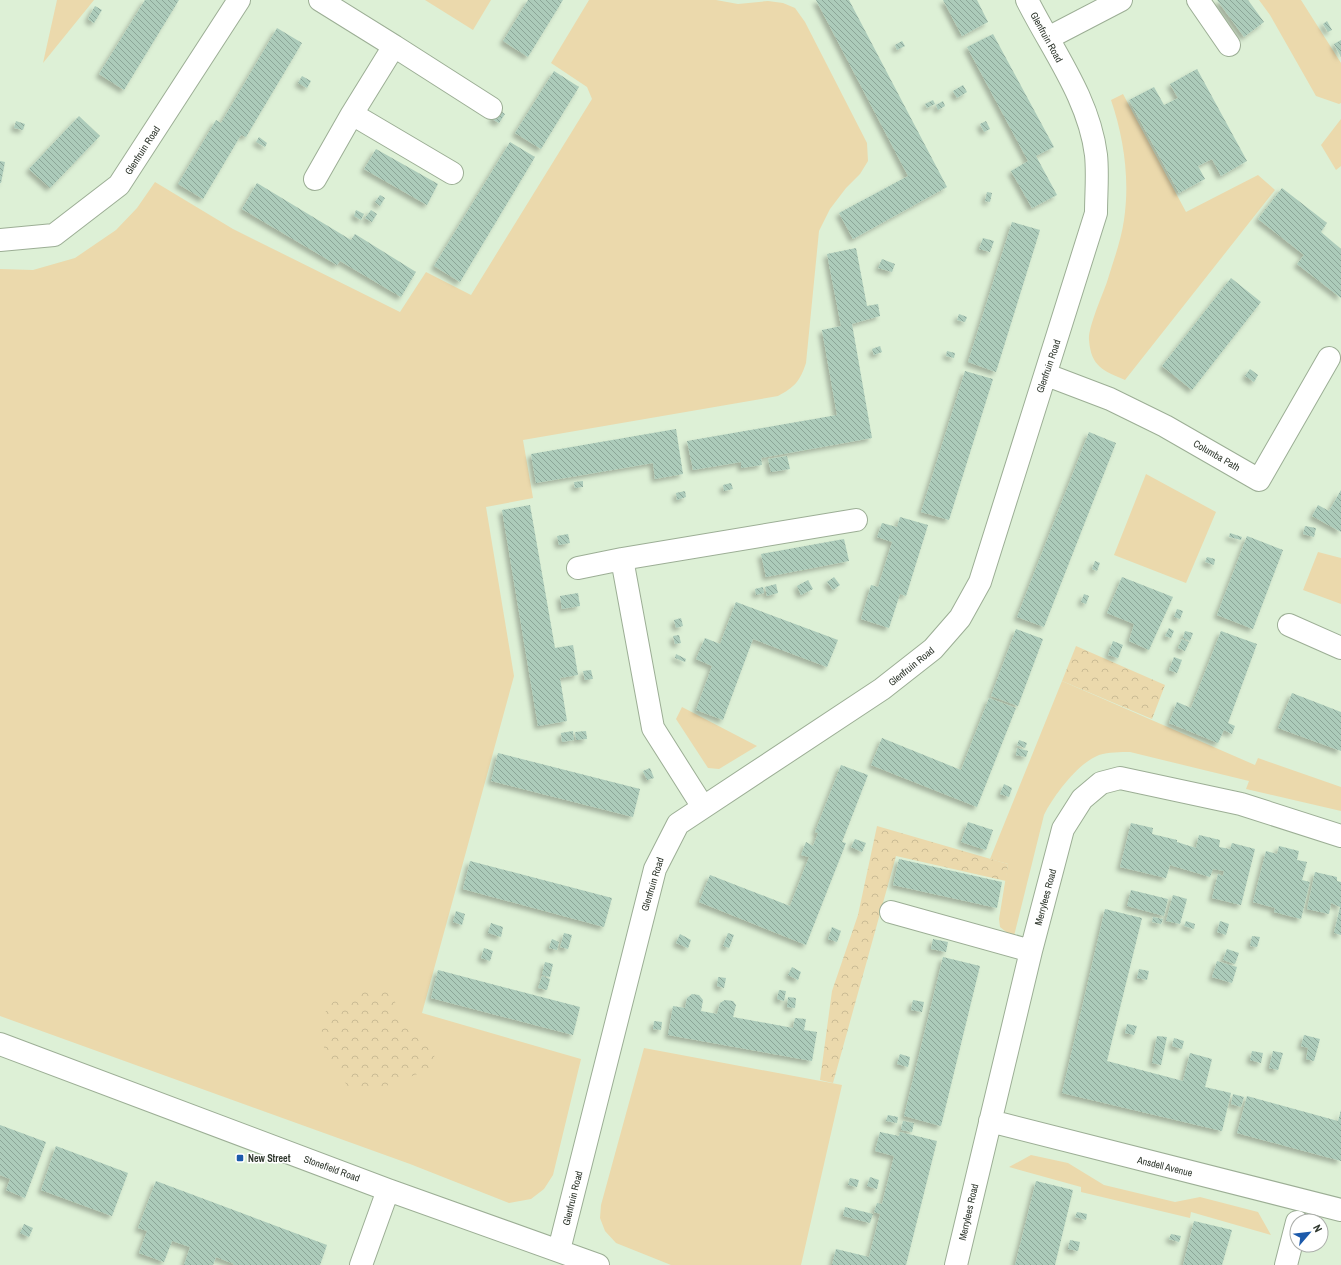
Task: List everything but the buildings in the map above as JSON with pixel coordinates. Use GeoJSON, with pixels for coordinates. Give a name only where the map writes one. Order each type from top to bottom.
{"type":"FeatureCollection","features":[{"type":"Feature","properties":{"kind":"street","name":"Glenfruin Road"},"geometry":{"type":"LineString","coordinates":[[0,240],[54,235],[119,185],[239,0]]}},
{"type":"Feature","properties":{"kind":"street"},"geometry":{"type":"LineString","coordinates":[[320,0],[491,108]]}},
{"type":"Feature","properties":{"kind":"street","name":"Glenfruin Road"},"geometry":{"type":"LineString","coordinates":[[559,1250],[655,869],[678,824],[882,689],[933,649],[960,618],[980,582],[1047,375],[1096,213],[1096,156],[1091,130],[1083,105],[1027,0]]}},
{"type":"Feature","properties":{"kind":"street"},"geometry":{"type":"LineString","coordinates":[[1048,38],[1121,0]]}},
{"type":"Feature","properties":{"kind":"street"},"geometry":{"type":"LineString","coordinates":[[1198,0],[1229,45]]}},
{"type":"Feature","properties":{"kind":"street"},"geometry":{"type":"LineString","coordinates":[[315,180],[352,114],[394,46]]}},
{"type":"Feature","properties":{"kind":"street"},"geometry":{"type":"LineString","coordinates":[[352,114],[452,174]]}},
{"type":"Feature","properties":{"kind":"street","name":"Columba Path"},"geometry":{"type":"LineString","coordinates":[[1047,375],[1110,399],[1165,426],[1260,480],[1329,358]]}},
{"type":"Feature","properties":{"kind":"street"},"geometry":{"type":"LineString","coordinates":[[578,568],[622,559],[856,520]]}},
{"type":"Feature","properties":{"kind":"street"},"geometry":{"type":"LineString","coordinates":[[622,559],[653,728],[703,807]]}},
{"type":"Feature","properties":{"kind":"street"},"geometry":{"type":"LineString","coordinates":[[1289,625],[1341,648]]}},
{"type":"Feature","properties":{"kind":"street","name":"Merrylees Road"},"geometry":{"type":"LineString","coordinates":[[956,1265],[1031,951],[1063,829],[1082,799],[1102,783],[1120,778],[1241,804],[1341,836]]}},
{"type":"Feature","properties":{"kind":"street"},"geometry":{"type":"LineString","coordinates":[[891,912],[1031,951]]}},
{"type":"Feature","properties":{"kind":"street","name":"Stonefield Road"},"geometry":{"type":"LineString","coordinates":[[0,1044],[388,1190],[598,1265]]}},
{"type":"Feature","properties":{"kind":"street","name":"Ansdell Avenue"},"geometry":{"type":"LineString","coordinates":[[990,1121],[1292,1213]]}},
{"type":"Feature","properties":{"kind":"street"},"geometry":{"type":"LineString","coordinates":[[361,1265],[388,1190]]}},
{"type":"Feature","properties":{"kind":"street","name":"Ansdell Avenue"},"geometry":{"type":"LineString","coordinates":[[1316,1213],[1341,1210]]}},
{"type":"Feature","properties":{"kind":"street"},"geometry":{"type":"LineString","coordinates":[[1286,1265],[1289,1253]]}},
{"type":"Feature","properties":{"kind":"green space"},"geometry":{"type":"Polygon","coordinates":[[[57,0],[94,0],[43,63],[57,0]]]}},
{"type":"Feature","properties":{"kind":"green space"},"geometry":{"type":"Polygon","coordinates":[[[425,0],[491,0],[473,30],[425,0]]]}},
{"type":"Feature","properties":{"kind":"green space"},"geometry":{"type":"Polygon","coordinates":[[[589,0],[716,0],[738,4],[768,1],[783,3],[795,8],[805,22],[867,143],[868,161],[860,174],[846,188],[830,209],[819,231],[806,363],[799,379],[789,390],[778,396],[523,440],[533,498],[486,507],[514,676],[422,1013],[581,1059],[553,1175],[544,1189],[531,1199],[509,1203],[410,1164],[0,1016],[0,269],[33,270],[75,258],[116,230],[137,208],[155,182],[233,229],[400,312],[426,272],[471,295],[592,99],[587,87],[551,63],[589,0]]]}},
{"type":"Feature","properties":{"kind":"green space"},"geometry":{"type":"Polygon","coordinates":[[[1259,0],[1301,0],[1341,63],[1341,103],[1339,104],[1316,96],[1270,15],[1259,0]]]}},
{"type":"Feature","properties":{"kind":"green space"},"geometry":{"type":"Polygon","coordinates":[[[1123,94],[1186,212],[1258,175],[1275,190],[1125,380],[1105,371],[1100,367],[1090,349],[1089,340],[1093,320],[1107,282],[1121,236],[1124,220],[1126,205],[1125,159],[1116,114],[1111,100],[1123,94]]]}},
{"type":"Feature","properties":{"kind":"green space"},"geometry":{"type":"Polygon","coordinates":[[[1341,119],[1341,166],[1336,170],[1321,145],[1341,119]]]}},
{"type":"Feature","properties":{"kind":"green space"},"geometry":{"type":"Polygon","coordinates":[[[1146,474],[1216,512],[1186,583],[1114,555],[1146,474]]]}},
{"type":"Feature","properties":{"kind":"green space"},"geometry":{"type":"Polygon","coordinates":[[[1318,552],[1341,558],[1341,604],[1303,590],[1318,552]]]}},
{"type":"Feature","properties":{"kind":"green space"},"geometry":{"type":"Polygon","coordinates":[[[1076,646],[1165,685],[1152,719],[1062,681],[1076,646]]]}},
{"type":"Feature","properties":{"kind":"green space"},"geometry":{"type":"Polygon","coordinates":[[[1062,681],[1255,765],[1258,758],[1341,787],[1341,811],[1246,789],[1249,781],[1130,752],[1099,755],[1083,765],[1067,780],[1044,815],[1014,936],[1010,935],[1000,927],[999,919],[1008,864],[990,859],[1062,681]]]}},
{"type":"Feature","properties":{"kind":"green space"},"geometry":{"type":"Polygon","coordinates":[[[682,707],[757,746],[719,769],[708,768],[676,719],[682,707]]]}},
{"type":"Feature","properties":{"kind":"green space"},"geometry":{"type":"Polygon","coordinates":[[[877,826],[1008,864],[1006,881],[896,856],[833,1083],[820,1080],[832,991],[858,915],[877,826]]]}},
{"type":"Feature","properties":{"kind":"green space"},"geometry":{"type":"Polygon","coordinates":[[[361,992],[392,992],[401,1021],[435,1050],[433,1068],[381,1088],[349,1088],[325,1055],[320,1019],[333,1002],[361,992]]]}},
{"type":"Feature","properties":{"kind":"green space"},"geometry":{"type":"Polygon","coordinates":[[[644,1048],[842,1085],[801,1265],[671,1265],[616,1243],[605,1231],[600,1218],[601,1205],[644,1048]]]}},
{"type":"Feature","properties":{"kind":"green space"},"geometry":{"type":"Polygon","coordinates":[[[1031,1155],[1068,1163],[1104,1185],[1175,1202],[1200,1197],[1258,1212],[1271,1235],[1191,1212],[1190,1218],[1081,1192],[1081,1187],[1009,1167],[1031,1155]]]}},
{"type":"Feature","properties":{"kind":"place","name":"New Street"},"geometry":{"type":"Point","coordinates":[240,1158]}}]}
